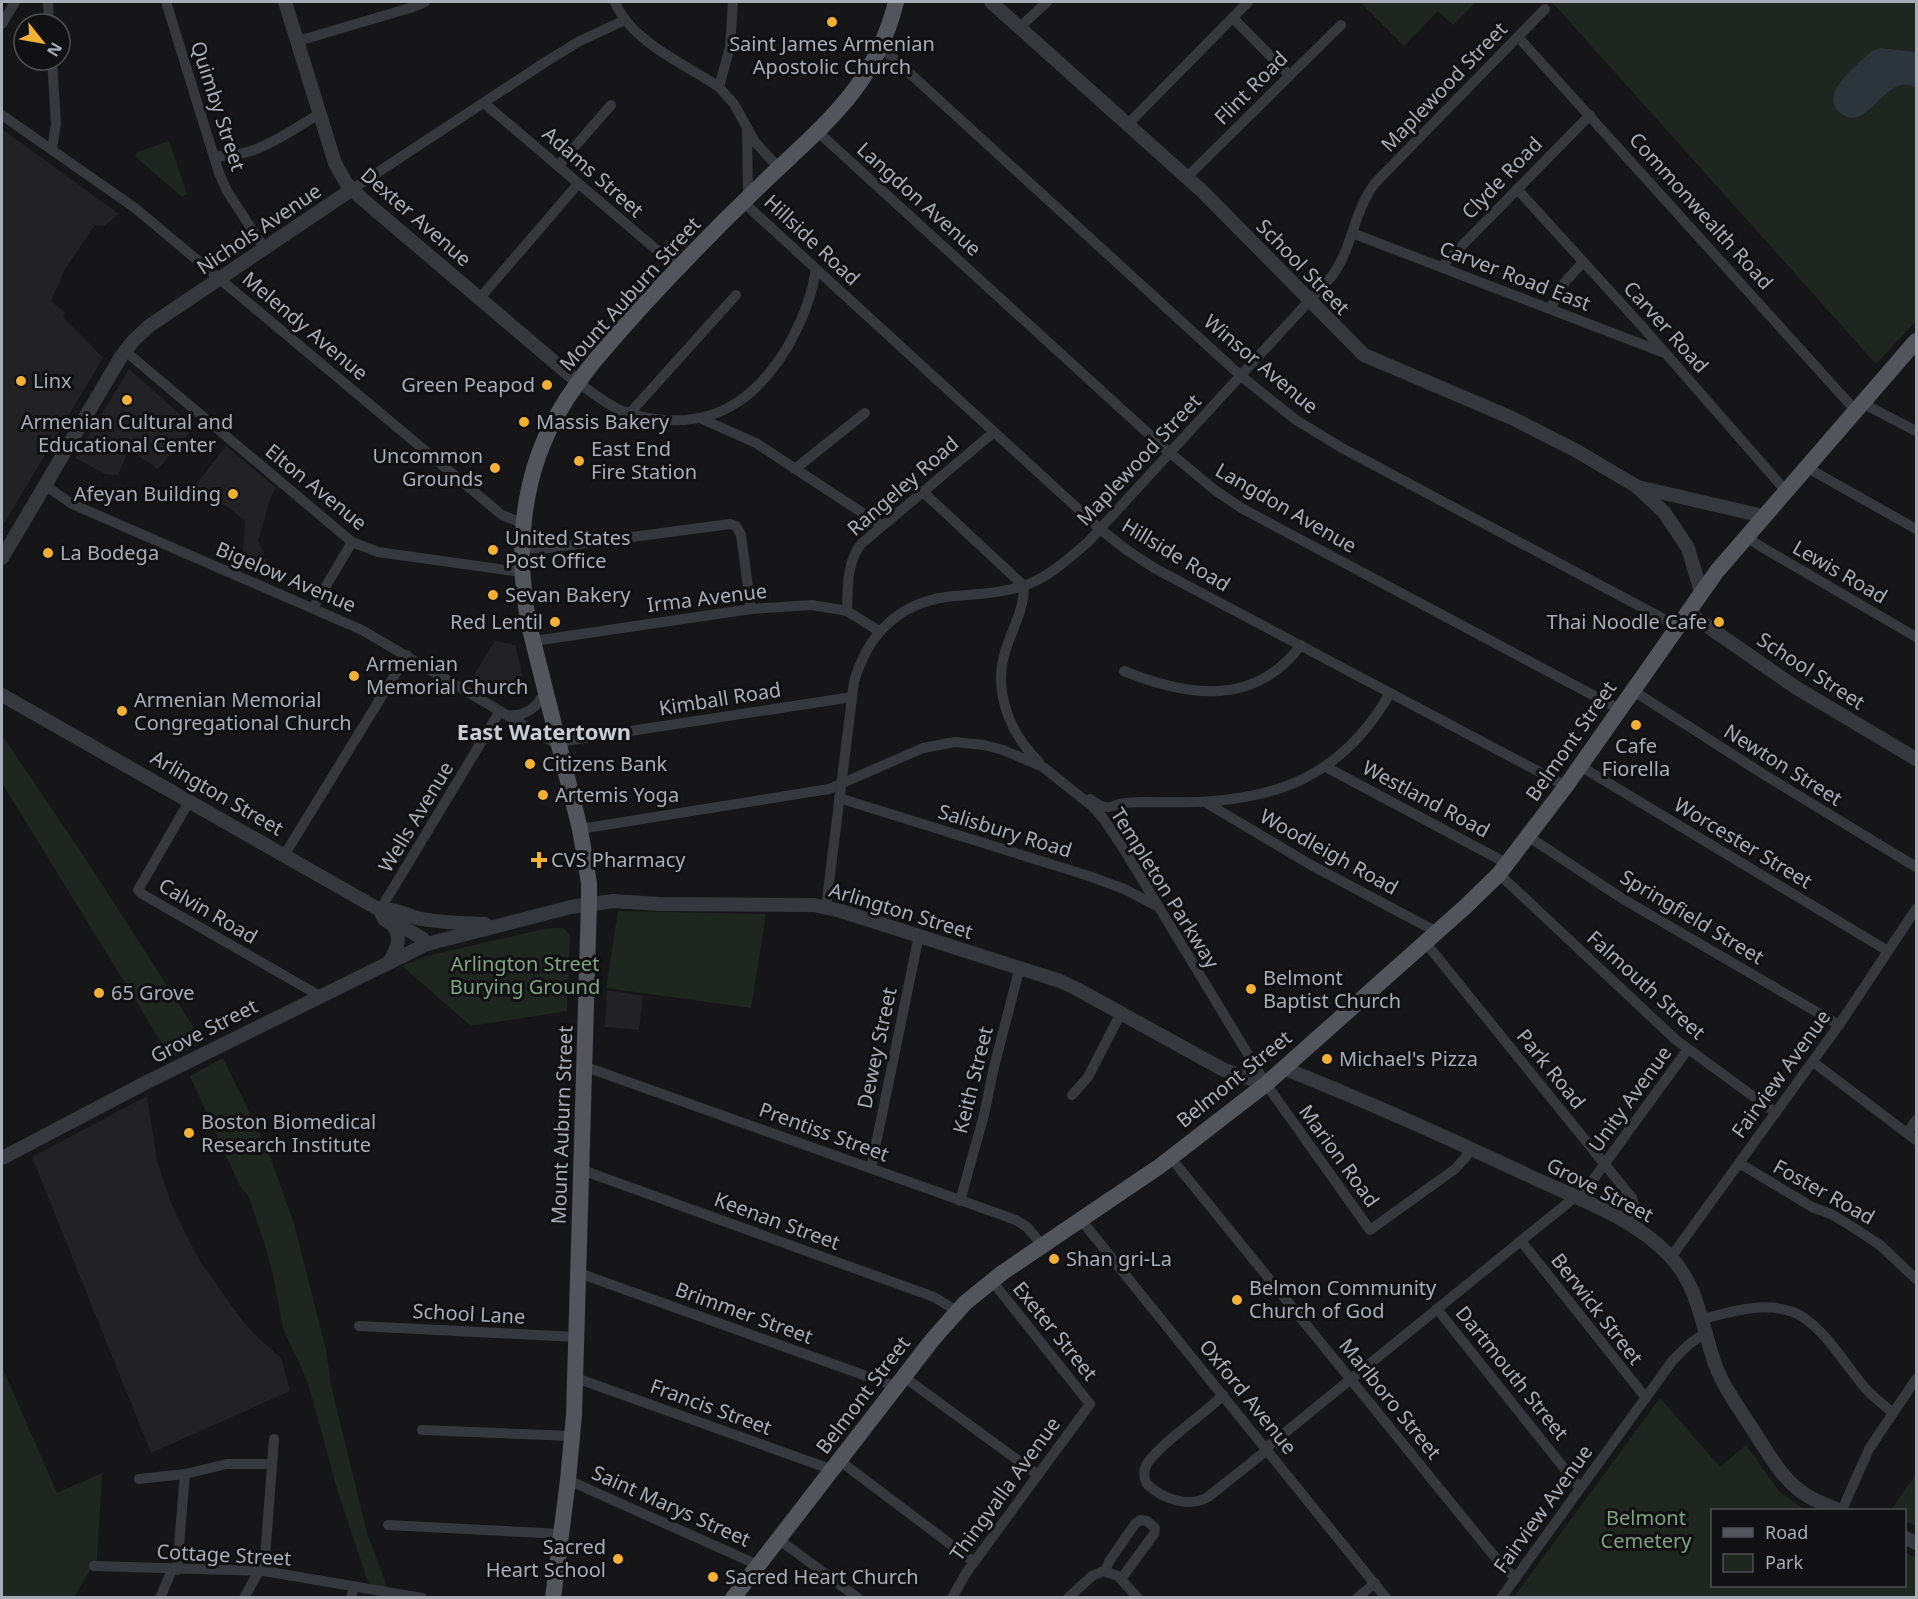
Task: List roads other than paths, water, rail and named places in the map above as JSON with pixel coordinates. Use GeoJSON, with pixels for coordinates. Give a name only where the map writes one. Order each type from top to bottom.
{"type":"FeatureCollection","features":[{"type":"Feature","properties":{"kind":"main road","name":"Mount Auburn Street"},"geometry":{"type":"LineString","coordinates":[[552,1598],[573,1436],[590,903],[580,829],[526,608],[521,572],[524,524],[531,479],[540,451],[558,412],[578,382],[678,268],[746,199],[832,119],[856,90],[881,47],[896,2]]}},
{"type":"Feature","properties":{"kind":"main road","name":"Belmont Street"},"geometry":{"type":"LineString","coordinates":[[733,1598],[957,1311],[992,1281],[1171,1158],[1266,1084],[1504,869],[1566,786],[1701,591],[1763,516],[1917,340]]}},
{"type":"Feature","properties":{"kind":"street"},"geometry":{"type":"LineString","coordinates":[[2,24],[15,2]]}},
{"type":"Feature","properties":{"kind":"street","name":"Quimby Street"},"geometry":{"type":"LineString","coordinates":[[166,2],[227,191],[264,248]]}},
{"type":"Feature","properties":{"kind":"street","name":"Dexter Avenue"},"geometry":{"type":"LineString","coordinates":[[285,2],[339,172],[351,190],[578,382]]}},
{"type":"Feature","properties":{"kind":"street"},"geometry":{"type":"LineString","coordinates":[[298,41],[425,2]]}},
{"type":"Feature","properties":{"kind":"street"},"geometry":{"type":"LineString","coordinates":[[615,2],[625,20],[651,43],[719,87],[734,104],[747,130],[759,147],[779,168]]}},
{"type":"Feature","properties":{"kind":"street"},"geometry":{"type":"LineString","coordinates":[[719,87],[730,47],[733,2]]}},
{"type":"Feature","properties":{"kind":"street","name":"School Street"},"geometry":{"type":"LineString","coordinates":[[991,2],[1187,177],[1367,357],[1512,418],[1575,450],[1636,486],[1664,512],[1688,548],[1701,591]]}},
{"type":"Feature","properties":{"kind":"street"},"geometry":{"type":"LineString","coordinates":[[1020,27],[1047,2]]}},
{"type":"Feature","properties":{"kind":"street"},"geometry":{"type":"LineString","coordinates":[[1128,124],[1248,2]]}},
{"type":"Feature","properties":{"kind":"street","name":"Maplewood Street"},"geometry":{"type":"LineString","coordinates":[[826,907],[852,697],[858,668],[870,643],[879,631],[900,614],[927,602],[1011,590],[1035,581],[1061,564],[1100,529],[1310,301],[1339,266],[1362,202],[1376,182],[1545,9]]}},
{"type":"Feature","properties":{"kind":"street"},"geometry":{"type":"LineString","coordinates":[[1233,18],[1289,75]]}},
{"type":"Feature","properties":{"kind":"street","name":"Nichols Avenue"},"geometry":{"type":"LineString","coordinates":[[2,558],[125,351],[149,326],[564,51],[625,20]]}},
{"type":"Feature","properties":{"kind":"street","name":"Flint Road"},"geometry":{"type":"LineString","coordinates":[[1187,177],[1341,25]]}},
{"type":"Feature","properties":{"kind":"street","name":"Commonwealth Road"},"geometry":{"type":"LineString","coordinates":[[1518,37],[1859,407]]}},
{"type":"Feature","properties":{"kind":"street","name":"Winsor Avenue"},"geometry":{"type":"LineString","coordinates":[[881,47],[1241,376],[1280,408],[1326,439],[1677,626]]}},
{"type":"Feature","properties":{"kind":"street"},"geometry":{"type":"LineString","coordinates":[[52,149],[56,124],[53,72]]}},
{"type":"Feature","properties":{"kind":"street","name":"Adams Street"},"geometry":{"type":"LineString","coordinates":[[484,103],[678,268]]}},
{"type":"Feature","properties":{"kind":"street"},"geometry":{"type":"LineString","coordinates":[[558,166],[611,105]]}},
{"type":"Feature","properties":{"kind":"street"},"geometry":{"type":"LineString","coordinates":[[214,156],[232,156],[252,151],[278,139],[319,114]]}},
{"type":"Feature","properties":{"kind":"street","name":"Melendy Avenue"},"geometry":{"type":"LineString","coordinates":[[2,115],[135,208],[502,515],[524,524]]}},
{"type":"Feature","properties":{"kind":"street","name":"Clyde Road"},"geometry":{"type":"LineString","coordinates":[[1441,267],[1590,115]]}},
{"type":"Feature","properties":{"kind":"street"},"geometry":{"type":"LineString","coordinates":[[746,199],[747,130]]}},
{"type":"Feature","properties":{"kind":"street","name":"Langdon Avenue"},"geometry":{"type":"LineString","coordinates":[[818,132],[1170,453],[1216,492],[1243,509],[1619,709]]}},
{"type":"Feature","properties":{"kind":"street"},"geometry":{"type":"LineString","coordinates":[[480,298],[578,184]]}},
{"type":"Feature","properties":{"kind":"street","name":"Carver Road"},"geometry":{"type":"LineString","coordinates":[[1517,189],[1786,491]]}},
{"type":"Feature","properties":{"kind":"street","name":"Hillside Road"},"geometry":{"type":"LineString","coordinates":[[746,199],[816,269],[1100,529],[1141,560],[1566,786]]}},
{"type":"Feature","properties":{"kind":"street","name":"Carver Road East"},"geometry":{"type":"LineString","coordinates":[[1352,233],[1665,353]]}},
{"type":"Feature","properties":{"kind":"street"},"geometry":{"type":"LineString","coordinates":[[1550,309],[1565,282],[1583,262]]}},
{"type":"Feature","properties":{"kind":"street"},"geometry":{"type":"LineString","coordinates":[[578,382],[611,405],[629,414],[662,420],[702,419],[728,409],[753,391],[773,368],[790,341],[811,297],[816,269]]}},
{"type":"Feature","properties":{"kind":"street"},"geometry":{"type":"LineString","coordinates":[[629,414],[736,295]]}},
{"type":"Feature","properties":{"kind":"street","name":"Elton Avenue"},"geometry":{"type":"LineString","coordinates":[[125,351],[352,543],[378,552],[521,572]]}},
{"type":"Feature","properties":{"kind":"street"},"geometry":{"type":"LineString","coordinates":[[1859,407],[1917,431]]}},
{"type":"Feature","properties":{"kind":"street"},"geometry":{"type":"LineString","coordinates":[[795,469],[865,413]]}},
{"type":"Feature","properties":{"kind":"street"},"geometry":{"type":"LineString","coordinates":[[702,419],[748,439],[881,525]]}},
{"type":"Feature","properties":{"kind":"street","name":"Rangeley Road"},"geometry":{"type":"LineString","coordinates":[[847,611],[850,561],[861,544],[994,432]]}},
{"type":"Feature","properties":{"kind":"street"},"geometry":{"type":"LineString","coordinates":[[1806,467],[1917,529]]}},
{"type":"Feature","properties":{"kind":"street","name":"Bigelow Avenue"},"geometry":{"type":"LineString","coordinates":[[45,486],[82,509],[362,630],[543,738],[559,742]]}},
{"type":"Feature","properties":{"kind":"street","name":"School Street"},"geometry":{"type":"LineString","coordinates":[[1636,486],[1763,516]]}},
{"type":"Feature","properties":{"kind":"street"},"geometry":{"type":"LineString","coordinates":[[922,491],[1024,586],[1023,604],[1002,666],[1002,694],[1009,718],[1022,743],[1032,755],[1057,777],[1098,805],[1107,808],[1133,802],[1205,802],[1272,791],[1302,779],[1341,756],[1364,732],[1390,693]]}},
{"type":"Feature","properties":{"kind":"street"},"geometry":{"type":"LineString","coordinates":[[522,547],[541,549],[723,524],[736,526],[741,535],[751,609]]}},
{"type":"Feature","properties":{"kind":"street","name":"Lewis Road"},"geometry":{"type":"LineString","coordinates":[[1746,537],[1917,637]]}},
{"type":"Feature","properties":{"kind":"street"},"geometry":{"type":"LineString","coordinates":[[313,608],[352,543]]}},
{"type":"Feature","properties":{"kind":"street","name":"Irma Avenue"},"geometry":{"type":"LineString","coordinates":[[534,641],[751,609],[812,605],[847,611],[879,631]]}},
{"type":"Feature","properties":{"kind":"street","name":"School Street"},"geometry":{"type":"LineString","coordinates":[[1687,612],[1795,687],[1917,759]]}},
{"type":"Feature","properties":{"kind":"street"},"geometry":{"type":"LineString","coordinates":[[1124,671],[1164,686],[1197,692],[1233,689],[1254,684],[1273,674],[1284,666],[1301,645]]}},
{"type":"Feature","properties":{"kind":"street"},"geometry":{"type":"LineString","coordinates":[[285,854],[407,655]]}},
{"type":"Feature","properties":{"kind":"street"},"geometry":{"type":"LineString","coordinates":[[503,713],[520,715],[528,712],[539,702],[545,688]]}},
{"type":"Feature","properties":{"kind":"street","name":"Newton Street"},"geometry":{"type":"LineString","coordinates":[[1632,690],[1763,774],[1917,867]]}},
{"type":"Feature","properties":{"kind":"street","name":"Arlington Street"},"geometry":{"type":"LineString","coordinates":[[2,695],[285,854],[380,910],[384,919],[401,926],[427,944],[590,903],[615,901],[826,907],[1020,967],[1077,989],[1224,1071],[1266,1084]]}},
{"type":"Feature","properties":{"kind":"street","name":"Kimball Road"},"geometry":{"type":"LineString","coordinates":[[559,742],[852,697]]}},
{"type":"Feature","properties":{"kind":"street","name":"Wells Avenue"},"geometry":{"type":"LineString","coordinates":[[380,910],[503,713]]}},
{"type":"Feature","properties":{"kind":"street","name":"Templeton Parkway"},"geometry":{"type":"LineString","coordinates":[[580,829],[830,789],[923,747],[954,742],[984,745],[1018,755],[1031,760],[1057,777],[1103,818],[1266,1084]]}},
{"type":"Feature","properties":{"kind":"street","name":"Westland Road"},"geometry":{"type":"LineString","coordinates":[[1326,766],[1504,869]]}},
{"type":"Feature","properties":{"kind":"street","name":"Worcester Street"},"geometry":{"type":"LineString","coordinates":[[1580,766],[1888,951]]}},
{"type":"Feature","properties":{"kind":"street","name":"Salisbury Road"},"geometry":{"type":"LineString","coordinates":[[840,798],[1089,876],[1124,889],[1157,906]]}},
{"type":"Feature","properties":{"kind":"street","name":"Calvin Road"},"geometry":{"type":"LineString","coordinates":[[190,800],[138,890],[320,996]]}},
{"type":"Feature","properties":{"kind":"street","name":"Woodleigh Road"},"geometry":{"type":"LineString","coordinates":[[1205,802],[1431,937]]}},
{"type":"Feature","properties":{"kind":"street","name":"Springfield Street"},"geometry":{"type":"LineString","coordinates":[[1529,837],[1623,899],[1839,1025]]}},
{"type":"Feature","properties":{"kind":"street","name":"Falmouth Street"},"geometry":{"type":"LineString","coordinates":[[1504,869],[1688,1049],[1776,1113]]}},
{"type":"Feature","properties":{"kind":"street","name":"Arlington Street"},"geometry":{"type":"LineString","coordinates":[[380,910],[390,909],[416,917],[462,923],[499,925]]}},
{"type":"Feature","properties":{"kind":"street","name":"Fairview Avenue"},"geometry":{"type":"LineString","coordinates":[[1671,1257],[1813,1062],[1917,909]]}},
{"type":"Feature","properties":{"kind":"street"},"geometry":{"type":"LineString","coordinates":[[416,917],[422,920],[426,929],[427,944]]}},
{"type":"Feature","properties":{"kind":"street"},"geometry":{"type":"LineString","coordinates":[[390,961],[399,942],[392,924]]}},
{"type":"Feature","properties":{"kind":"street","name":"Dewey Street"},"geometry":{"type":"LineString","coordinates":[[871,1168],[919,935]]}},
{"type":"Feature","properties":{"kind":"street","name":"Park Road"},"geometry":{"type":"LineString","coordinates":[[1431,937],[1635,1203],[1628,1223]]}},
{"type":"Feature","properties":{"kind":"street","name":"Grove Street"},"geometry":{"type":"LineString","coordinates":[[2,1158],[179,1066],[427,944]]}},
{"type":"Feature","properties":{"kind":"street","name":"Keith Street"},"geometry":{"type":"LineString","coordinates":[[960,1201],[1020,967]]}},
{"type":"Feature","properties":{"kind":"street"},"geometry":{"type":"LineString","coordinates":[[1072,1095],[1088,1077],[1121,1013]]}},
{"type":"Feature","properties":{"kind":"street","name":"Unity Avenue"},"geometry":{"type":"LineString","coordinates":[[1223,1395],[1207,1412],[1152,1456],[1145,1470],[1147,1484],[1156,1492],[1186,1502],[1200,1501],[1208,1497],[1437,1309],[1577,1198],[1605,1165],[1688,1049]]}},
{"type":"Feature","properties":{"kind":"street"},"geometry":{"type":"LineString","coordinates":[[1813,1062],[1912,1137],[1917,1120]]}},
{"type":"Feature","properties":{"kind":"street","name":"Prentiss Street"},"geometry":{"type":"LineString","coordinates":[[586,1067],[1022,1223],[1042,1245]]}},
{"type":"Feature","properties":{"kind":"street","name":"Grove Street"},"geometry":{"type":"LineString","coordinates":[[1283,1068],[1471,1148],[1628,1223],[1649,1237],[1671,1257],[1692,1287],[1713,1359],[1724,1383],[1782,1472],[1805,1494],[1838,1509]]}},
{"type":"Feature","properties":{"kind":"street","name":"Marion Road"},"geometry":{"type":"LineString","coordinates":[[1266,1084],[1370,1230],[1455,1169],[1471,1148]]}},
{"type":"Feature","properties":{"kind":"street","name":"Marlboro Street"},"geometry":{"type":"LineString","coordinates":[[1171,1158],[1503,1567],[1516,1578]]}},
{"type":"Feature","properties":{"kind":"street","name":"Foster Road"},"geometry":{"type":"LineString","coordinates":[[1739,1163],[1812,1208],[1831,1214],[1851,1226],[1880,1245],[1917,1279]]}},
{"type":"Feature","properties":{"kind":"street","name":"Keenan Street"},"geometry":{"type":"LineString","coordinates":[[582,1170],[934,1297],[957,1311]]}},
{"type":"Feature","properties":{"kind":"street","name":"Oxford Avenue"},"geometry":{"type":"LineString","coordinates":[[1081,1220],[1386,1598]]}},
{"type":"Feature","properties":{"kind":"street","name":"Berwick Street"},"geometry":{"type":"LineString","coordinates":[[1521,1242],[1646,1398]]}},
{"type":"Feature","properties":{"kind":"street","name":"Brimmer Street"},"geometry":{"type":"LineString","coordinates":[[579,1273],[900,1382],[1038,1475]]}},
{"type":"Feature","properties":{"kind":"street","name":"Exeter Street"},"geometry":{"type":"LineString","coordinates":[[992,1281],[1090,1404]]}},
{"type":"Feature","properties":{"kind":"street"},"geometry":{"type":"LineString","coordinates":[[1704,1326],[1755,1307],[1793,1312],[1819,1331],[1867,1391],[1893,1413]]}},
{"type":"Feature","properties":{"kind":"street","name":"Dartmouth Street"},"geometry":{"type":"LineString","coordinates":[[1437,1309],[1580,1488]]}},
{"type":"Feature","properties":{"kind":"street","name":"School Lane"},"geometry":{"type":"LineString","coordinates":[[359,1326],[577,1337]]}},
{"type":"Feature","properties":{"kind":"street","name":"Fairview Avenue"},"geometry":{"type":"LineString","coordinates":[[1501,1598],[1680,1352],[1704,1326]]}},
{"type":"Feature","properties":{"kind":"street","name":"Francis Street"},"geometry":{"type":"LineString","coordinates":[[576,1378],[836,1465],[974,1562]]}},
{"type":"Feature","properties":{"kind":"street"},"geometry":{"type":"LineString","coordinates":[[1840,1509],[1869,1449],[1917,1379]]}},
{"type":"Feature","properties":{"kind":"street","name":"Thingvalla Avenue"},"geometry":{"type":"LineString","coordinates":[[952,1598],[974,1562],[1090,1404]]}},
{"type":"Feature","properties":{"kind":"street"},"geometry":{"type":"LineString","coordinates":[[423,1430],[573,1436]]}},
{"type":"Feature","properties":{"kind":"street"},"geometry":{"type":"LineString","coordinates":[[244,1598],[262,1571],[274,1438]]}},
{"type":"Feature","properties":{"kind":"street"},"geometry":{"type":"LineString","coordinates":[[139,1479],[185,1474],[227,1464],[271,1464]]}},
{"type":"Feature","properties":{"kind":"street"},"geometry":{"type":"LineString","coordinates":[[160,1598],[175,1570],[185,1474]]}},
{"type":"Feature","properties":{"kind":"street","name":"Saint Marys Street"},"geometry":{"type":"LineString","coordinates":[[568,1480],[758,1565]]}},
{"type":"Feature","properties":{"kind":"street"},"geometry":{"type":"LineString","coordinates":[[1105,1571],[1135,1524],[1141,1520],[1147,1521],[1155,1528],[1154,1534],[1121,1579]]}},
{"type":"Feature","properties":{"kind":"street"},"geometry":{"type":"LineString","coordinates":[[388,1525],[561,1534]]}},
{"type":"Feature","properties":{"kind":"street"},"geometry":{"type":"LineString","coordinates":[[778,1539],[858,1598]]}},
{"type":"Feature","properties":{"kind":"street","name":"Cottage Street"},"geometry":{"type":"LineString","coordinates":[[94,1566],[262,1571],[422,1598]]}},
{"type":"Feature","properties":{"kind":"street"},"geometry":{"type":"LineString","coordinates":[[1068,1598],[1094,1574],[1105,1571],[1121,1579],[1138,1598]]}},
{"type":"Feature","properties":{"kind":"street"},"geometry":{"type":"LineString","coordinates":[[1357,1598],[1374,1583]]}},
{"type":"Feature","properties":{"kind":"street"},"geometry":{"type":"LineString","coordinates":[[351,1598],[354,1586]]}},
{"type":"Feature","properties":{"kind":"place","name":"Saint James Armenian Apostolic Church"},"geometry":{"type":"Point","coordinates":[832,22]}},
{"type":"Feature","properties":{"kind":"place","name":"Linx"},"geometry":{"type":"Point","coordinates":[21,381]}},
{"type":"Feature","properties":{"kind":"place","name":"Green Peapod"},"geometry":{"type":"Point","coordinates":[547,385]}},
{"type":"Feature","properties":{"kind":"place","name":"Armenian Cultural and Educational Center"},"geometry":{"type":"Point","coordinates":[127,400]}},
{"type":"Feature","properties":{"kind":"place","name":"Massis Bakery"},"geometry":{"type":"Point","coordinates":[524,422]}},
{"type":"Feature","properties":{"kind":"place","name":"East End Fire Station"},"geometry":{"type":"Point","coordinates":[579,461]}},
{"type":"Feature","properties":{"kind":"place","name":"Uncommon Grounds"},"geometry":{"type":"Point","coordinates":[495,468]}},
{"type":"Feature","properties":{"kind":"place","name":"Afeyan Building"},"geometry":{"type":"Point","coordinates":[233,494]}},
{"type":"Feature","properties":{"kind":"place","name":"United States Post Office"},"geometry":{"type":"Point","coordinates":[493,550]}},
{"type":"Feature","properties":{"kind":"place","name":"La Bodega"},"geometry":{"type":"Point","coordinates":[48,553]}},
{"type":"Feature","properties":{"kind":"place","name":"Sevan Bakery"},"geometry":{"type":"Point","coordinates":[493,595]}},
{"type":"Feature","properties":{"kind":"place","name":"Red Lentil"},"geometry":{"type":"Point","coordinates":[555,622]}},
{"type":"Feature","properties":{"kind":"place","name":"Thai Noodle Cafe"},"geometry":{"type":"Point","coordinates":[1719,622]}},
{"type":"Feature","properties":{"kind":"place","name":"Armenian Memorial Church"},"geometry":{"type":"Point","coordinates":[354,676]}},
{"type":"Feature","properties":{"kind":"place","name":"Armenian Memorial Congregational Church"},"geometry":{"type":"Point","coordinates":[122,711]}},
{"type":"Feature","properties":{"kind":"place","name":"Cafe Fiorella"},"geometry":{"type":"Point","coordinates":[1636,725]}},
{"type":"Feature","properties":{"kind":"place","name":"Citizens Bank"},"geometry":{"type":"Point","coordinates":[530,764]}},
{"type":"Feature","properties":{"kind":"place","name":"Artemis Yoga"},"geometry":{"type":"Point","coordinates":[543,795]}},
{"type":"Feature","properties":{"kind":"place","name":"CVS Pharmacy"},"geometry":{"type":"Point","coordinates":[539,860]}},
{"type":"Feature","properties":{"kind":"place","name":"Belmont Baptist Church"},"geometry":{"type":"Point","coordinates":[1251,989]}},
{"type":"Feature","properties":{"kind":"place","name":"65 Grove"},"geometry":{"type":"Point","coordinates":[99,993]}},
{"type":"Feature","properties":{"kind":"place","name":"Michael's Pizza"},"geometry":{"type":"Point","coordinates":[1327,1059]}},
{"type":"Feature","properties":{"kind":"place","name":"Boston Biomedical Research Institute"},"geometry":{"type":"Point","coordinates":[189,1133]}},
{"type":"Feature","properties":{"kind":"place","name":"Shan gri-La"},"geometry":{"type":"Point","coordinates":[1054,1259]}},
{"type":"Feature","properties":{"kind":"place","name":"Belmon Community Church of God"},"geometry":{"type":"Point","coordinates":[1237,1300]}},
{"type":"Feature","properties":{"kind":"place","name":"Sacred Heart School"},"geometry":{"type":"Point","coordinates":[618,1559]}},
{"type":"Feature","properties":{"kind":"place","name":"Sacred Heart Church"},"geometry":{"type":"Point","coordinates":[713,1577]}},
{"type":"Feature","properties":{"kind":"district","name":"East Watertown"},"geometry":{"type":"Point","coordinates":[544,732]}},
{"type":"Feature","properties":{"kind":"park label","name":"Arlington Street Burying Ground"},"geometry":{"type":"Point","coordinates":[525,976]}},
{"type":"Feature","properties":{"kind":"park label","name":"Belmont Cemetery"},"geometry":{"type":"Point","coordinates":[1646,1530]}}]}
